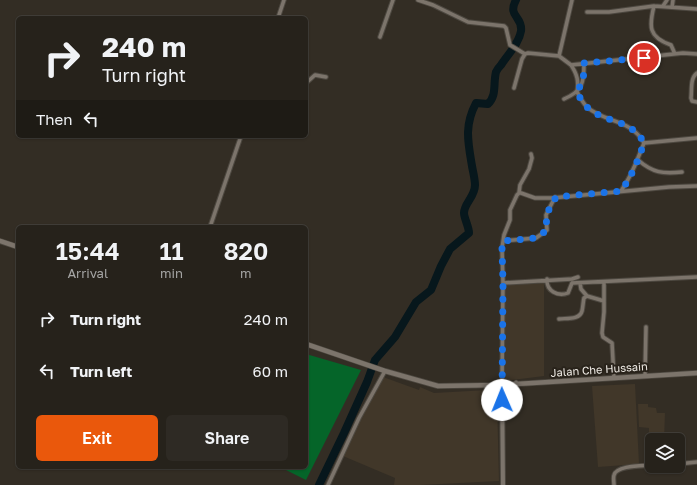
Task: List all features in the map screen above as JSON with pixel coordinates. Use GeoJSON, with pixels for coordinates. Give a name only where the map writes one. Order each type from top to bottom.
{"type":"FeatureCollection","features":[{"type":"Feature","properties":{"kind":"main road"},"geometry":{"type":"LineString","coordinates":[[0,241],[16,246]]}},
{"type":"Feature","properties":{"kind":"main road","name":"Jalan Che Hussain"},"geometry":{"type":"LineString","coordinates":[[308,345],[385,371],[438,386],[484,385],[697,373]]}},
{"type":"Feature","properties":{"kind":"main road"},"geometry":{"type":"LineString","coordinates":[[502,402],[507,391],[516,383]]}},
{"type":"Feature","properties":{"kind":"main road"},"geometry":{"type":"LineString","coordinates":[[484,385],[495,392],[502,402]]}},
{"type":"Feature","properties":{"kind":"street"},"geometry":{"type":"LineString","coordinates":[[279,16],[284,0]]}},
{"type":"Feature","properties":{"kind":"street"},"geometry":{"type":"LineString","coordinates":[[380,37],[393,0]]}},
{"type":"Feature","properties":{"kind":"street"},"geometry":{"type":"LineString","coordinates":[[418,0],[433,5],[468,22],[504,26],[506,28],[510,45],[515,50],[525,54],[559,56],[571,65],[577,77],[578,84],[576,92]]}},
{"type":"Feature","properties":{"kind":"street"},"geometry":{"type":"LineString","coordinates":[[433,5],[435,0]]}},
{"type":"Feature","properties":{"kind":"street"},"geometry":{"type":"LineString","coordinates":[[559,56],[572,0]]}},
{"type":"Feature","properties":{"kind":"street"},"geometry":{"type":"LineString","coordinates":[[663,6],[667,0]]}},
{"type":"Feature","properties":{"kind":"street"},"geometry":{"type":"LineString","coordinates":[[672,7],[673,0]]}},
{"type":"Feature","properties":{"kind":"street"},"geometry":{"type":"LineString","coordinates":[[654,6],[650,22],[651,28],[661,42],[671,45],[675,54]]}},
{"type":"Feature","properties":{"kind":"street"},"geometry":{"type":"LineString","coordinates":[[587,12],[654,6],[697,9]]}},
{"type":"Feature","properties":{"kind":"street"},"geometry":{"type":"LineString","coordinates":[[514,88],[522,58],[525,54]]}},
{"type":"Feature","properties":{"kind":"street"},"geometry":{"type":"LineString","coordinates":[[571,65],[675,54],[697,54]]}},
{"type":"Feature","properties":{"kind":"street"},"geometry":{"type":"LineString","coordinates":[[564,99],[576,92],[581,86],[583,80],[584,63]]}},
{"type":"Feature","properties":{"kind":"street"},"geometry":{"type":"LineString","coordinates":[[697,72],[692,80],[691,98],[692,101],[697,102]]}},
{"type":"Feature","properties":{"kind":"street"},"geometry":{"type":"LineString","coordinates":[[308,81],[315,75],[326,78]]}},
{"type":"Feature","properties":{"kind":"street"},"geometry":{"type":"LineString","coordinates":[[576,92],[588,108],[634,130],[644,143],[630,180],[621,191]]}},
{"type":"Feature","properties":{"kind":"street"},"geometry":{"type":"LineString","coordinates":[[211,225],[240,138]]}},
{"type":"Feature","properties":{"kind":"street"},"geometry":{"type":"LineString","coordinates":[[644,143],[697,138]]}},
{"type":"Feature","properties":{"kind":"street"},"geometry":{"type":"LineString","coordinates":[[503,485],[503,241],[504,234],[510,220],[510,210],[519,193],[520,185],[529,169],[532,158],[531,154]]}},
{"type":"Feature","properties":{"kind":"street"},"geometry":{"type":"LineString","coordinates":[[638,160],[653,171],[662,173],[682,172]]}},
{"type":"Feature","properties":{"kind":"street"},"geometry":{"type":"LineString","coordinates":[[519,193],[521,192],[535,198],[697,186]]}},
{"type":"Feature","properties":{"kind":"street"},"geometry":{"type":"LineString","coordinates":[[503,241],[536,238],[541,236],[547,230],[546,215],[556,197]]}},
{"type":"Feature","properties":{"kind":"street"},"geometry":{"type":"LineString","coordinates":[[503,283],[547,280],[572,281],[580,283],[697,276]]}},
{"type":"Feature","properties":{"kind":"street"},"geometry":{"type":"LineString","coordinates":[[547,280],[548,287],[551,290],[557,294],[565,294],[568,293],[572,281],[578,277]]}},
{"type":"Feature","properties":{"kind":"street"},"geometry":{"type":"LineString","coordinates":[[604,282],[602,333],[603,337],[612,343],[614,378]]}},
{"type":"Feature","properties":{"kind":"street"},"geometry":{"type":"LineString","coordinates":[[580,283],[581,289],[586,296],[604,301]]}},
{"type":"Feature","properties":{"kind":"street"},"geometry":{"type":"LineString","coordinates":[[559,319],[577,317],[580,315],[584,298],[586,296]]}},
{"type":"Feature","properties":{"kind":"street"},"geometry":{"type":"LineString","coordinates":[[645,376],[646,327]]}},
{"type":"Feature","properties":{"kind":"street"},"geometry":{"type":"LineString","coordinates":[[328,485],[359,418],[385,371]]}},
{"type":"Feature","properties":{"kind":"street"},"geometry":{"type":"LineString","coordinates":[[685,463],[697,462]]}},
{"type":"Feature","properties":{"kind":"street"},"geometry":{"type":"LineString","coordinates":[[614,485],[614,474],[618,470],[628,467],[645,466]]}},
{"type":"Feature","properties":{"kind":"shaded area"},"geometry":{"type":"Polygon","coordinates":[[[544,283],[544,376],[504,381],[504,288],[507,284],[544,283]]]}},
{"type":"Feature","properties":{"kind":"shaded area"},"geometry":{"type":"Polygon","coordinates":[[[383,377],[419,390],[420,387],[434,393],[488,390],[497,399],[499,481],[394,485],[395,478],[343,456],[364,409],[383,377]]]}},
{"type":"Feature","properties":{"kind":"shaded area"},"geometry":{"type":"Polygon","coordinates":[[[635,384],[639,464],[598,467],[592,386],[635,384]]]}},
{"type":"Feature","properties":{"kind":"shaded area"},"geometry":{"type":"Polygon","coordinates":[[[638,404],[648,404],[648,407],[656,408],[657,413],[665,413],[664,433],[649,433],[649,428],[639,427],[638,404]]]}},
{"type":"Feature","properties":{"kind":"green space"},"geometry":{"type":"Polygon","coordinates":[[[308,355],[361,370],[306,480],[284,469],[308,469],[308,355]]]}},
{"type":"Feature","properties":{"kind":"waterway"},"geometry":{"type":"LineString","coordinates":[[319,485],[367,382],[375,360],[395,337],[416,302],[431,290],[450,249],[469,233],[464,209],[475,189],[475,185],[468,142],[468,127],[472,111],[476,103],[488,104],[491,101],[494,93],[496,72],[516,45],[520,36],[520,22],[513,10],[516,0]]}},
{"type":"Feature","properties":{"kind":"route"},"geometry":{"type":"LineString","coordinates":[[502,400],[503,241],[536,238],[541,236],[547,230],[545,219],[546,215],[556,197],[621,191],[630,180],[644,143],[640,136],[634,130],[623,124],[588,108],[576,92],[581,86],[583,80],[584,63],[644,58]]}}]}
